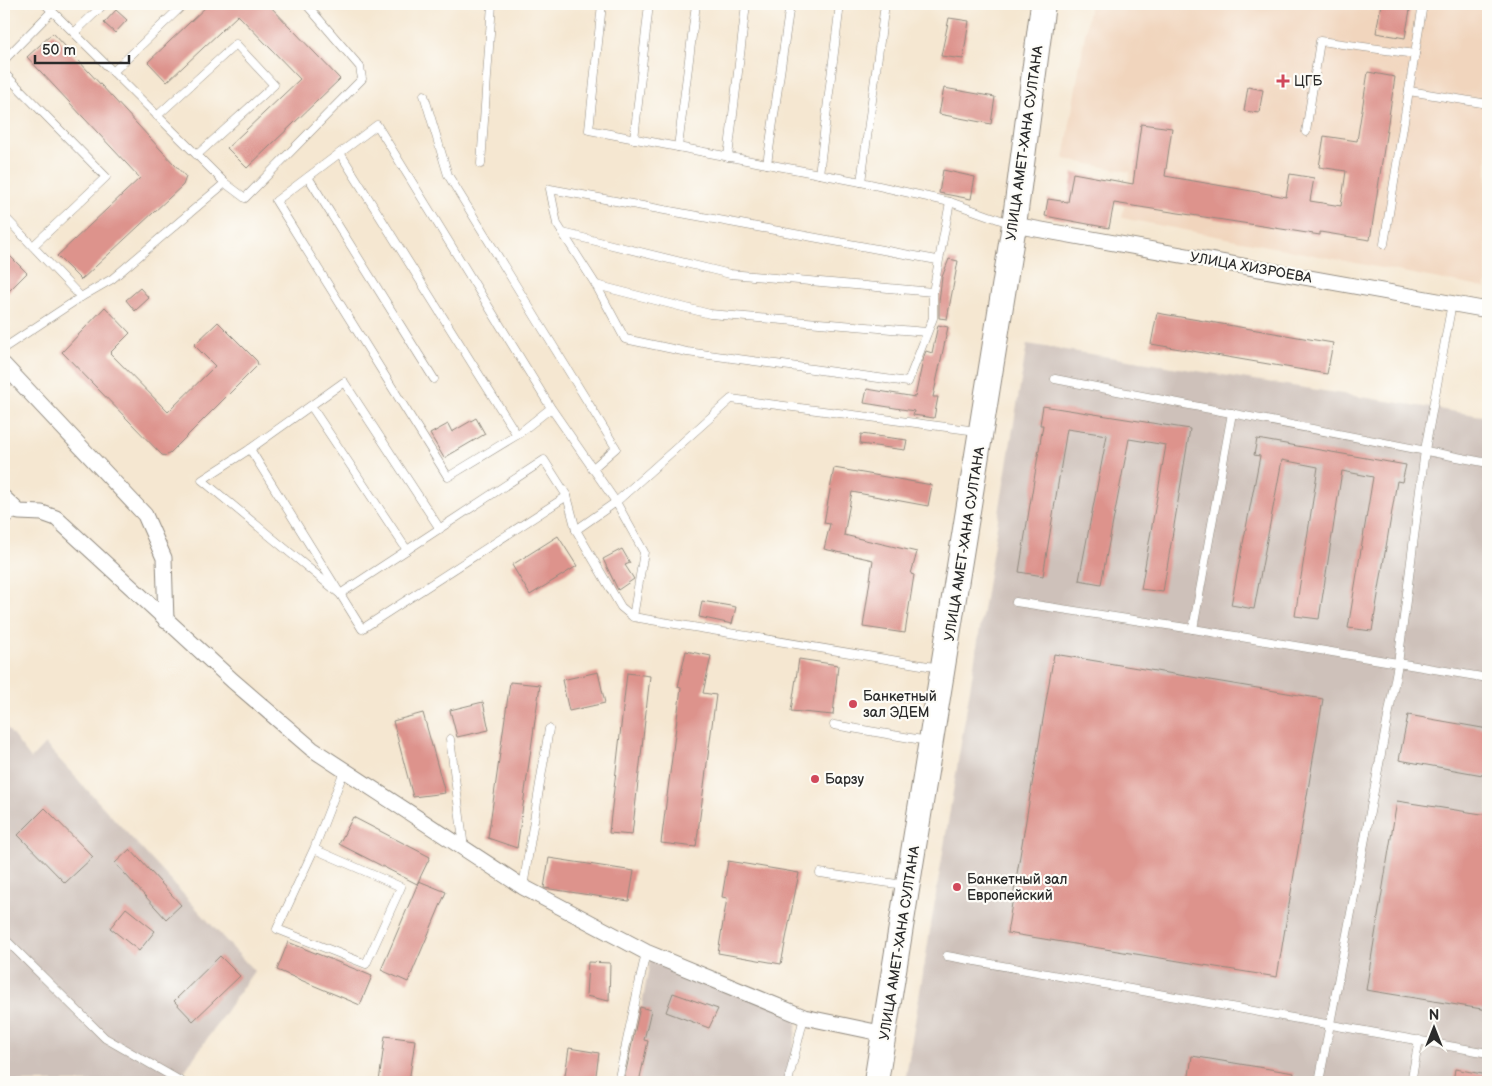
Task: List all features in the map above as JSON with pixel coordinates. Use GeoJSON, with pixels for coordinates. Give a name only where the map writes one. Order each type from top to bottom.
{"type":"FeatureCollection","features":[{"type":"Feature","properties":{"kind":"main road","name":"УЛИЦА АМЕТ-ХАНА СУЛТАНА"},"geometry":{"type":"LineString","coordinates":[[876,1082],[1014,225],[1043,4]]}},
{"type":"Feature","properties":{"kind":"street","name":"УЛИЦА ХИЗРОЕВА"},"geometry":{"type":"LineString","coordinates":[[1014,225],[1488,310]]}},
{"type":"Feature","properties":{"kind":"street"},"geometry":{"type":"LineString","coordinates":[[4,365],[145,515],[164,558],[166,621]]}},
{"type":"Feature","properties":{"kind":"street"},"geometry":{"type":"LineString","coordinates":[[4,498],[20,512],[42,513],[56,518],[166,621],[312,749],[523,887],[646,952],[804,1017],[885,1034]]}},
{"type":"Feature","properties":{"kind":"lane"},"geometry":{"type":"LineString","coordinates":[[45,4],[225,183],[244,198],[362,80],[360,67],[306,4]]}},
{"type":"Feature","properties":{"kind":"lane"},"geometry":{"type":"LineString","coordinates":[[75,32],[104,4]]}},
{"type":"Feature","properties":{"kind":"lane"},"geometry":{"type":"LineString","coordinates":[[114,72],[184,4]]}},
{"type":"Feature","properties":{"kind":"lane"},"geometry":{"type":"LineString","coordinates":[[481,164],[492,4]]}},
{"type":"Feature","properties":{"kind":"lane"},"geometry":{"type":"LineString","coordinates":[[602,4],[589,130],[861,182],[950,202],[1014,225]]}},
{"type":"Feature","properties":{"kind":"lane"},"geometry":{"type":"LineString","coordinates":[[634,139],[649,4]]}},
{"type":"Feature","properties":{"kind":"lane"},"geometry":{"type":"LineString","coordinates":[[678,147],[696,4]]}},
{"type":"Feature","properties":{"kind":"lane"},"geometry":{"type":"LineString","coordinates":[[728,157],[746,4]]}},
{"type":"Feature","properties":{"kind":"lane"},"geometry":{"type":"LineString","coordinates":[[767,164],[790,4]]}},
{"type":"Feature","properties":{"kind":"lane"},"geometry":{"type":"LineString","coordinates":[[819,174],[840,4]]}},
{"type":"Feature","properties":{"kind":"lane"},"geometry":{"type":"LineString","coordinates":[[861,182],[885,4]]}},
{"type":"Feature","properties":{"kind":"lane"},"geometry":{"type":"LineString","coordinates":[[1384,244],[1423,4]]}},
{"type":"Feature","properties":{"kind":"lane"},"geometry":{"type":"LineString","coordinates":[[4,60],[52,11]]}},
{"type":"Feature","properties":{"kind":"lane"},"geometry":{"type":"LineString","coordinates":[[1306,132],[1320,41],[1415,54]]}},
{"type":"Feature","properties":{"kind":"lane"},"geometry":{"type":"LineString","coordinates":[[157,116],[236,44],[274,85],[197,155]]}},
{"type":"Feature","properties":{"kind":"lane"},"geometry":{"type":"LineString","coordinates":[[4,73],[106,176],[32,246]]}},
{"type":"Feature","properties":{"kind":"lane"},"geometry":{"type":"LineString","coordinates":[[1409,91],[1488,104]]}},
{"type":"Feature","properties":{"kind":"lane"},"geometry":{"type":"LineString","coordinates":[[424,95],[448,176],[616,448],[592,469]]}},
{"type":"Feature","properties":{"kind":"lane"},"geometry":{"type":"LineString","coordinates":[[551,408],[517,435],[448,477],[276,201],[377,126],[551,408],[616,502],[644,552],[633,617]]}},
{"type":"Feature","properties":{"kind":"lane"},"geometry":{"type":"LineString","coordinates":[[340,153],[517,435]]}},
{"type":"Feature","properties":{"kind":"lane"},"geometry":{"type":"LineString","coordinates":[[308,177],[434,379]]}},
{"type":"Feature","properties":{"kind":"lane"},"geometry":{"type":"LineString","coordinates":[[4,348],[81,297],[112,279],[225,183]]}},
{"type":"Feature","properties":{"kind":"lane"},"geometry":{"type":"LineString","coordinates":[[937,260],[550,190],[557,224],[596,285],[625,339],[726,358],[908,382],[932,318],[932,292],[950,202]]}},
{"type":"Feature","properties":{"kind":"lane"},"geometry":{"type":"LineString","coordinates":[[4,216],[81,297]]}},
{"type":"Feature","properties":{"kind":"lane"},"geometry":{"type":"LineString","coordinates":[[563,233],[730,274],[932,292]]}},
{"type":"Feature","properties":{"kind":"lane"},"geometry":{"type":"LineString","coordinates":[[596,285],[710,314],[926,332]]}},
{"type":"Feature","properties":{"kind":"lane"},"geometry":{"type":"LineString","coordinates":[[1319,1082],[1398,664],[1425,450],[1452,303]]}},
{"type":"Feature","properties":{"kind":"lane"},"geometry":{"type":"LineString","coordinates":[[1055,379],[1488,463]]}},
{"type":"Feature","properties":{"kind":"lane"},"geometry":{"type":"LineString","coordinates":[[340,594],[202,480],[250,449],[344,382],[440,529]]}},
{"type":"Feature","properties":{"kind":"lane"},"geometry":{"type":"LineString","coordinates":[[576,530],[616,502],[731,399],[982,431]]}},
{"type":"Feature","properties":{"kind":"lane"},"geometry":{"type":"LineString","coordinates":[[311,406],[407,550]]}},
{"type":"Feature","properties":{"kind":"lane"},"geometry":{"type":"LineString","coordinates":[[1193,629],[1232,413]]}},
{"type":"Feature","properties":{"kind":"lane"},"geometry":{"type":"LineString","coordinates":[[250,449],[362,629],[567,496]]}},
{"type":"Feature","properties":{"kind":"lane"},"geometry":{"type":"LineString","coordinates":[[340,594],[544,460],[567,496],[576,530],[621,607],[633,617],[944,669]]}},
{"type":"Feature","properties":{"kind":"lane"},"geometry":{"type":"LineString","coordinates":[[4,520],[20,512]]}},
{"type":"Feature","properties":{"kind":"lane"},"geometry":{"type":"LineString","coordinates":[[1016,602],[1488,678]]}},
{"type":"Feature","properties":{"kind":"lane"},"geometry":{"type":"LineString","coordinates":[[834,725],[932,741]]}},
{"type":"Feature","properties":{"kind":"lane"},"geometry":{"type":"LineString","coordinates":[[523,887],[549,729]]}},
{"type":"Feature","properties":{"kind":"lane"},"geometry":{"type":"LineString","coordinates":[[450,739],[464,848]]}},
{"type":"Feature","properties":{"kind":"lane"},"geometry":{"type":"LineString","coordinates":[[314,849],[401,887],[366,964],[277,929],[314,849],[344,771]]}},
{"type":"Feature","properties":{"kind":"lane"},"geometry":{"type":"LineString","coordinates":[[820,873],[909,886]]}},
{"type":"Feature","properties":{"kind":"lane"},"geometry":{"type":"LineString","coordinates":[[4,938],[105,1038],[182,1082]]}},
{"type":"Feature","properties":{"kind":"lane"},"geometry":{"type":"LineString","coordinates":[[618,1082],[646,952]]}},
{"type":"Feature","properties":{"kind":"lane"},"geometry":{"type":"LineString","coordinates":[[948,956],[1488,1053]]}},
{"type":"Feature","properties":{"kind":"lane"},"geometry":{"type":"LineString","coordinates":[[788,1082],[804,1017]]}},
{"type":"Feature","properties":{"kind":"lane"},"geometry":{"type":"LineString","coordinates":[[1411,1082],[1419,1040]]}},
{"type":"Feature","properties":{"kind":"shaded area","name":"ЦГБ"},"geometry":{"type":"Polygon","coordinates":[[[1090,4],[1488,4],[1486,288],[1122,218],[1130,172],[1064,159],[1090,4]]]}},
{"type":"Feature","properties":{"kind":"shaded area"},"geometry":{"type":"Polygon","coordinates":[[[1027,344],[1488,417],[1488,650],[1484,668],[1488,669],[1488,1082],[905,1082],[1027,344]]]}},
{"type":"Feature","properties":{"kind":"shaded area"},"geometry":{"type":"Polygon","coordinates":[[[4,724],[31,759],[45,744],[254,971],[177,1082],[4,1082],[4,724]]]}},
{"type":"Feature","properties":{"kind":"shaded area"},"geometry":{"type":"Polygon","coordinates":[[[652,950],[798,1013],[789,1082],[628,1082],[652,950]]]}},
{"type":"Feature","properties":{"kind":"building"},"geometry":{"type":"Polygon","coordinates":[[[209,4],[268,4],[340,79],[247,168],[227,148],[300,79],[238,15],[167,82],[148,62],[209,4]]]}},
{"type":"Feature","properties":{"kind":"building"},"geometry":{"type":"Polygon","coordinates":[[[1381,4],[1411,4],[1405,38],[1376,33],[1381,4]]]}},
{"type":"Feature","properties":{"kind":"building"},"geometry":{"type":"Polygon","coordinates":[[[116,10],[127,20],[115,33],[104,23],[116,10]]]}},
{"type":"Feature","properties":{"kind":"building"},"geometry":{"type":"Polygon","coordinates":[[[949,18],[969,21],[963,59],[941,56],[949,18]]]}},
{"type":"Feature","properties":{"kind":"building"},"geometry":{"type":"Polygon","coordinates":[[[53,33],[186,177],[183,185],[81,280],[57,256],[140,178],[27,57],[53,33]]]}},
{"type":"Feature","properties":{"kind":"building"},"geometry":{"type":"Polygon","coordinates":[[[1368,72],[1395,77],[1370,240],[1320,232],[1320,235],[1114,203],[1109,228],[1045,216],[1048,199],[1068,202],[1073,173],[1133,184],[1141,124],[1172,128],[1165,176],[1286,197],[1290,174],[1314,178],[1310,201],[1341,206],[1346,171],[1319,167],[1324,136],[1357,141],[1368,72]]]}},
{"type":"Feature","properties":{"kind":"building"},"geometry":{"type":"Polygon","coordinates":[[[1248,87],[1263,90],[1259,113],[1244,111],[1248,87]]]}},
{"type":"Feature","properties":{"kind":"building"},"geometry":{"type":"Polygon","coordinates":[[[944,88],[995,97],[991,124],[939,114],[944,88]]]}},
{"type":"Feature","properties":{"kind":"building"},"geometry":{"type":"Polygon","coordinates":[[[943,170],[975,177],[971,199],[939,193],[943,170]]]}},
{"type":"Feature","properties":{"kind":"building"},"geometry":{"type":"Polygon","coordinates":[[[4,250],[27,273],[4,296],[4,250]]]}},
{"type":"Feature","properties":{"kind":"building"},"geometry":{"type":"Polygon","coordinates":[[[949,259],[958,261],[947,319],[939,318],[939,301],[942,277],[949,259]]]}},
{"type":"Feature","properties":{"kind":"building"},"geometry":{"type":"Polygon","coordinates":[[[140,288],[149,298],[135,311],[126,300],[140,288]]]}},
{"type":"Feature","properties":{"kind":"building"},"geometry":{"type":"Polygon","coordinates":[[[105,307],[130,333],[110,353],[168,412],[215,366],[194,345],[218,322],[257,361],[258,365],[170,453],[166,456],[162,455],[62,352],[105,307]]]}},
{"type":"Feature","properties":{"kind":"building"},"geometry":{"type":"Polygon","coordinates":[[[1157,313],[1333,343],[1327,374],[1151,344],[1157,313]]]}},
{"type":"Feature","properties":{"kind":"building"},"geometry":{"type":"Polygon","coordinates":[[[938,325],[948,327],[933,397],[938,397],[934,418],[913,415],[914,411],[864,403],[867,389],[915,397],[924,356],[926,351],[932,353],[938,325]]]}},
{"type":"Feature","properties":{"kind":"building"},"geometry":{"type":"Polygon","coordinates":[[[1043,406],[1190,429],[1163,592],[1141,589],[1166,445],[1129,439],[1101,584],[1079,580],[1107,435],[1067,429],[1043,576],[1019,572],[1043,425],[1040,425],[1043,406]]]}},
{"type":"Feature","properties":{"kind":"building"},"geometry":{"type":"Polygon","coordinates":[[[476,418],[485,434],[444,458],[430,434],[448,424],[452,432],[476,418]]]}},
{"type":"Feature","properties":{"kind":"building"},"geometry":{"type":"Polygon","coordinates":[[[861,434],[907,440],[905,450],[860,444],[861,434]]]}},
{"type":"Feature","properties":{"kind":"building"},"geometry":{"type":"Polygon","coordinates":[[[1257,439],[1406,465],[1402,482],[1397,481],[1372,631],[1348,628],[1373,477],[1342,471],[1319,619],[1295,616],[1318,467],[1282,460],[1254,609],[1231,605],[1260,456],[1254,455],[1257,439]]]}},
{"type":"Feature","properties":{"kind":"building"},"geometry":{"type":"Polygon","coordinates":[[[834,468],[932,485],[928,506],[852,492],[844,535],[917,552],[911,574],[914,575],[905,633],[863,627],[873,560],[824,549],[830,524],[824,523],[834,468]]]}},
{"type":"Feature","properties":{"kind":"building"},"geometry":{"type":"Polygon","coordinates":[[[558,536],[577,566],[530,595],[512,565],[558,536]]]}},
{"type":"Feature","properties":{"kind":"building"},"geometry":{"type":"Polygon","coordinates":[[[622,549],[630,563],[625,565],[634,579],[618,590],[603,559],[622,549]]]}},
{"type":"Feature","properties":{"kind":"building"},"geometry":{"type":"Polygon","coordinates":[[[702,601],[736,607],[732,624],[699,617],[702,601]]]}},
{"type":"Feature","properties":{"kind":"building"},"geometry":{"type":"Polygon","coordinates":[[[686,651],[711,656],[703,693],[716,695],[696,847],[661,843],[681,688],[678,687],[686,651]]]}},
{"type":"Feature","properties":{"kind":"building"},"geometry":{"type":"Polygon","coordinates":[[[1054,654],[1323,699],[1277,977],[1007,933],[1054,654]]]}},
{"type":"Feature","properties":{"kind":"building"},"geometry":{"type":"Polygon","coordinates":[[[799,659],[838,665],[833,715],[791,711],[799,659]]]}},
{"type":"Feature","properties":{"kind":"building"},"geometry":{"type":"Polygon","coordinates":[[[598,672],[605,703],[569,711],[562,680],[598,672]]]}},
{"type":"Feature","properties":{"kind":"building"},"geometry":{"type":"Polygon","coordinates":[[[627,673],[650,676],[632,835],[609,833],[627,673]]]}},
{"type":"Feature","properties":{"kind":"building"},"geometry":{"type":"Polygon","coordinates":[[[510,682],[540,685],[517,848],[488,838],[510,682]]]}},
{"type":"Feature","properties":{"kind":"building"},"geometry":{"type":"Polygon","coordinates":[[[483,702],[489,730],[457,737],[450,710],[483,702]]]}},
{"type":"Feature","properties":{"kind":"building"},"geometry":{"type":"Polygon","coordinates":[[[423,713],[445,793],[413,797],[393,721],[423,713]]]}},
{"type":"Feature","properties":{"kind":"building"},"geometry":{"type":"Polygon","coordinates":[[[1408,715],[1488,729],[1488,776],[1399,760],[1408,715]]]}},
{"type":"Feature","properties":{"kind":"building"},"geometry":{"type":"Polygon","coordinates":[[[1397,801],[1488,815],[1488,1010],[1366,990],[1397,801]]]}},
{"type":"Feature","properties":{"kind":"building"},"geometry":{"type":"Polygon","coordinates":[[[45,808],[93,857],[65,883],[18,835],[45,808]]]}},
{"type":"Feature","properties":{"kind":"building"},"geometry":{"type":"Polygon","coordinates":[[[353,817],[430,857],[417,884],[339,844],[353,817]]]}},
{"type":"Feature","properties":{"kind":"building"},"geometry":{"type":"Polygon","coordinates":[[[130,849],[181,905],[166,919],[115,863],[130,849]]]}},
{"type":"Feature","properties":{"kind":"building"},"geometry":{"type":"Polygon","coordinates":[[[549,858],[634,871],[629,901],[544,888],[549,858]]]}},
{"type":"Feature","properties":{"kind":"building"},"geometry":{"type":"Polygon","coordinates":[[[728,861],[799,873],[781,964],[718,953],[727,898],[722,897],[728,861]]]}},
{"type":"Feature","properties":{"kind":"building"},"geometry":{"type":"Polygon","coordinates":[[[419,881],[446,892],[408,982],[381,970],[419,881]]]}},
{"type":"Feature","properties":{"kind":"building"},"geometry":{"type":"Polygon","coordinates":[[[126,908],[155,931],[139,951],[110,928],[126,908]]]}},
{"type":"Feature","properties":{"kind":"building"},"geometry":{"type":"Polygon","coordinates":[[[288,942],[372,976],[360,1005],[277,970],[288,942]]]}},
{"type":"Feature","properties":{"kind":"building"},"geometry":{"type":"Polygon","coordinates":[[[220,956],[240,976],[193,1021],[174,1001],[220,956]]]}},
{"type":"Feature","properties":{"kind":"building"},"geometry":{"type":"Polygon","coordinates":[[[588,962],[610,963],[609,1001],[586,996],[588,962]]]}},
{"type":"Feature","properties":{"kind":"building"},"geometry":{"type":"Polygon","coordinates":[[[673,993],[718,1009],[709,1028],[666,1012],[673,993]]]}},
{"type":"Feature","properties":{"kind":"building"},"geometry":{"type":"Polygon","coordinates":[[[640,1007],[651,1010],[644,1040],[648,1041],[639,1082],[634,1082],[624,1080],[640,1007]]]}},
{"type":"Feature","properties":{"kind":"building"},"geometry":{"type":"Polygon","coordinates":[[[385,1036],[415,1040],[409,1082],[379,1082],[385,1036]]]}},
{"type":"Feature","properties":{"kind":"building"},"geometry":{"type":"Polygon","coordinates":[[[569,1048],[599,1053],[595,1082],[564,1082],[569,1048]]]}},
{"type":"Feature","properties":{"kind":"building"},"geometry":{"type":"Polygon","coordinates":[[[1192,1056],[1294,1073],[1292,1082],[1188,1082],[1192,1056]]]}},
{"type":"Feature","properties":{"kind":"building"},"geometry":{"type":"Polygon","coordinates":[[[1455,1069],[1488,1075],[1488,1082],[1453,1082],[1455,1069]]]}},
{"type":"Feature","properties":{"kind":"place","name":"ЦГБ"},"geometry":{"type":"Point","coordinates":[1283,81]}},
{"type":"Feature","properties":{"kind":"place","name":"Банкетный зал ЭДЕМ"},"geometry":{"type":"Point","coordinates":[853,704]}},
{"type":"Feature","properties":{"kind":"place","name":"Барзу"},"geometry":{"type":"Point","coordinates":[815,779]}},
{"type":"Feature","properties":{"kind":"place","name":"Банкетный зал Европейский"},"geometry":{"type":"Point","coordinates":[957,887]}}]}
